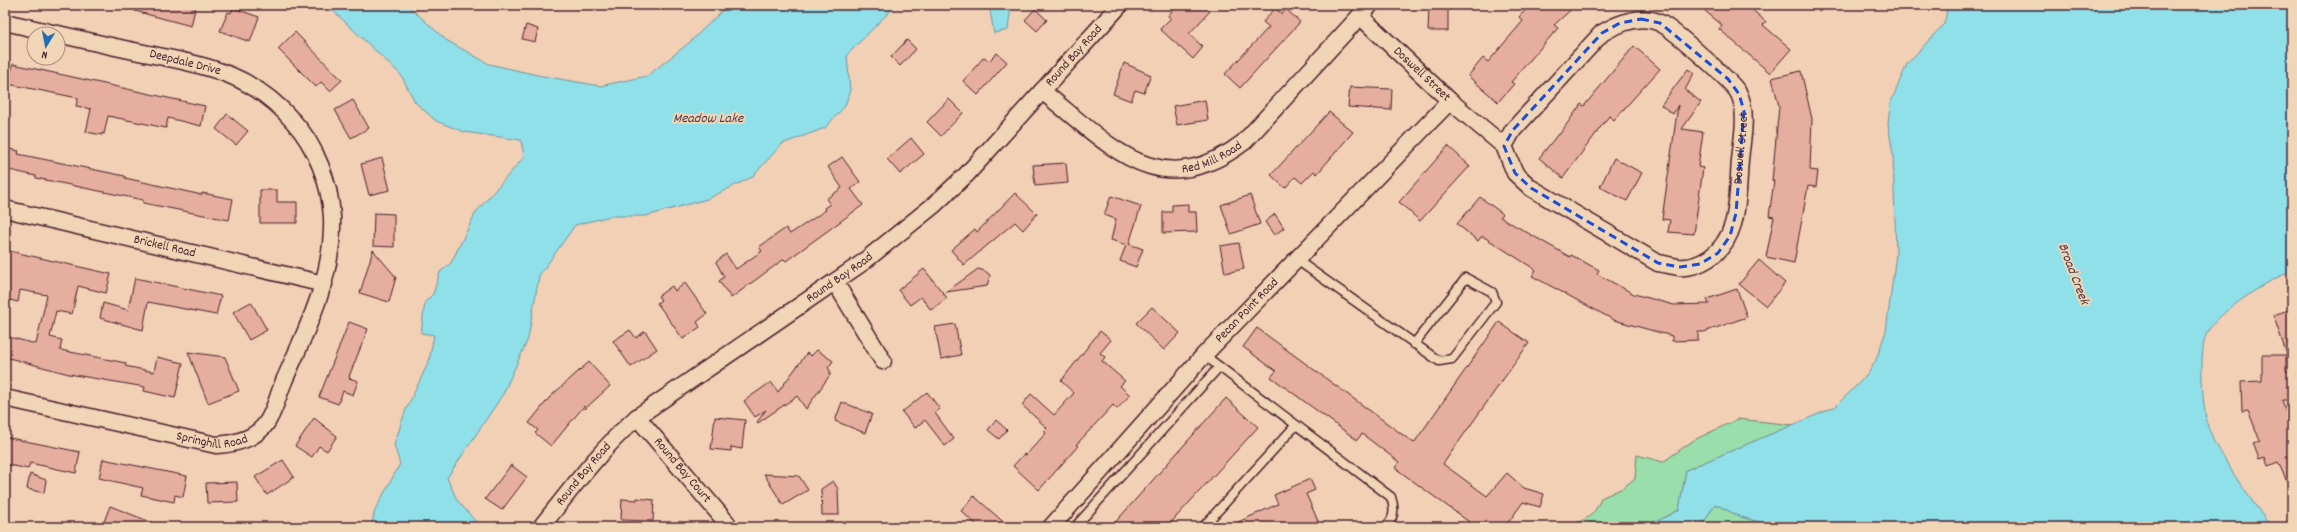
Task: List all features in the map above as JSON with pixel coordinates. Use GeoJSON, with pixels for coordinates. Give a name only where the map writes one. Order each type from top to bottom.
{"type":"FeatureCollection","features":[{"type":"Feature","properties":{"kind":"street","name":"Round Bay Road"},"geometry":{"type":"LineString","coordinates":[[541,527],[588,467],[611,441],[637,417],[836,282],[899,235],[934,205],[967,174],[1120,5]]}},
{"type":"Feature","properties":{"kind":"street","name":"Red Mill Road"},"geometry":{"type":"LineString","coordinates":[[1042,91],[1126,158],[1148,166],[1167,170],[1186,170],[1226,156],[1244,142],[1365,11]]}},
{"type":"Feature","properties":{"kind":"street","name":"Doswell Street"},"geometry":{"type":"LineString","coordinates":[[1365,11],[1450,101],[1504,146],[1515,173],[1531,188],[1658,263],[1680,267],[1700,264],[1718,253],[1730,236],[1736,213],[1744,111],[1739,94],[1728,79],[1660,23],[1641,19],[1620,23],[1602,33],[1513,130],[1504,146]]}},
{"type":"Feature","properties":{"kind":"street","name":"Deepdale Drive"},"geometry":{"type":"LineString","coordinates":[[5,22],[26,27]]}},
{"type":"Feature","properties":{"kind":"street","name":"Deepdale Drive"},"geometry":{"type":"LineString","coordinates":[[66,36],[208,66],[233,75],[272,100],[294,121],[308,141],[320,164],[328,192],[332,216],[331,244],[324,284]]}},
{"type":"Feature","properties":{"kind":"street","name":"Pecan Point Road"},"geometry":{"type":"LineString","coordinates":[[1051,527],[1204,355],[1450,101]]}},
{"type":"Feature","properties":{"kind":"street","name":"Brickell Road"},"geometry":{"type":"LineString","coordinates":[[5,210],[324,284]]}},
{"type":"Feature","properties":{"kind":"street"},"geometry":{"type":"LineString","coordinates":[[836,282],[883,361]]}},
{"type":"Feature","properties":{"kind":"street","name":"Springhill Road"},"geometry":{"type":"LineString","coordinates":[[5,398],[216,445],[231,444],[245,440],[265,424],[316,309],[324,284]]}},
{"type":"Feature","properties":{"kind":"street","name":"Round Bay Court"},"geometry":{"type":"LineString","coordinates":[[637,417],[726,523]]}},
{"type":"Feature","properties":{"kind":"lane"},"geometry":{"type":"LineString","coordinates":[[1297,260],[1414,344],[1439,361],[1452,359],[1496,302],[1492,292],[1466,278],[1414,344]]}},
{"type":"Feature","properties":{"kind":"lane"},"geometry":{"type":"LineString","coordinates":[[1204,355],[1391,497],[1394,506],[1393,515],[1385,527]]}},
{"type":"Feature","properties":{"kind":"lane"},"geometry":{"type":"LineString","coordinates":[[1075,527],[1219,367]]}},
{"type":"Feature","properties":{"kind":"lane"},"geometry":{"type":"LineString","coordinates":[[1203,527],[1296,425]]}},
{"type":"Feature","properties":{"kind":"highlighted area"},"geometry":{"type":"Polygon","coordinates":[[[1641,19],[1660,23],[1728,79],[1739,94],[1744,111],[1736,213],[1730,236],[1718,253],[1700,264],[1680,267],[1658,263],[1531,188],[1515,173],[1504,146],[1513,130],[1602,33],[1620,23],[1641,19]]]}},
{"type":"Feature","properties":{"kind":"green space"},"geometry":{"type":"Polygon","coordinates":[[[1738,419],[1793,425],[1686,470],[1679,510],[1646,527],[1564,527],[1587,518],[1595,511],[1601,498],[1623,488],[1635,478],[1637,455],[1663,462],[1694,440],[1738,419]]]}},
{"type":"Feature","properties":{"kind":"green space"},"geometry":{"type":"Polygon","coordinates":[[[1715,504],[1741,517],[1779,527],[1701,527],[1715,504]]]}},
{"type":"Feature","properties":{"kind":"water","name":"Meadow Lake"},"geometry":{"type":"Polygon","coordinates":[[[327,5],[407,5],[446,40],[489,64],[537,75],[600,86],[647,76],[689,43],[728,5],[896,5],[847,55],[850,90],[845,106],[825,128],[782,144],[752,177],[707,199],[646,216],[611,216],[575,225],[539,276],[528,339],[503,394],[447,478],[457,500],[476,522],[474,527],[371,527],[375,510],[400,464],[394,445],[405,412],[429,361],[434,335],[421,333],[425,302],[433,294],[440,272],[451,263],[476,212],[524,157],[521,140],[464,132],[436,121],[415,102],[401,75],[327,5]]]}},
{"type":"Feature","properties":{"kind":"water"},"geometry":{"type":"Polygon","coordinates":[[[989,5],[1011,5],[1008,30],[994,33],[989,5]]]}},
{"type":"Feature","properties":{"kind":"water","name":"Broad Creek"},"geometry":{"type":"Polygon","coordinates":[[[1948,5],[2292,5],[2292,271],[2258,288],[2232,306],[2212,325],[2204,341],[2202,367],[2203,398],[2207,424],[2210,432],[2216,445],[2246,493],[2271,527],[1779,527],[1741,517],[1715,504],[1701,527],[1646,527],[1679,510],[1686,470],[1835,407],[1868,374],[1876,360],[1886,331],[1896,254],[1893,154],[1888,125],[1890,104],[1907,64],[1944,24],[1948,5]]]}},
{"type":"Feature","properties":{"kind":"building"},"geometry":{"type":"Polygon","coordinates":[[[136,5],[196,5],[191,26],[135,11],[136,5]]]}},
{"type":"Feature","properties":{"kind":"building"},"geometry":{"type":"Polygon","coordinates":[[[1177,5],[1204,5],[1210,11],[1189,34],[1203,47],[1193,59],[1160,29],[1171,18],[1168,16],[1177,5]]]}},
{"type":"Feature","properties":{"kind":"building"},"geometry":{"type":"Polygon","coordinates":[[[1429,5],[1448,5],[1448,31],[1428,31],[1429,5]]]}},
{"type":"Feature","properties":{"kind":"building"},"geometry":{"type":"Polygon","coordinates":[[[1530,5],[1576,5],[1554,25],[1558,28],[1511,82],[1514,84],[1498,102],[1468,76],[1483,58],[1488,62],[1523,21],[1519,17],[1530,5]]]}},
{"type":"Feature","properties":{"kind":"building"},"geometry":{"type":"Polygon","coordinates":[[[1698,5],[1747,5],[1766,22],[1763,25],[1791,49],[1770,73],[1719,29],[1722,25],[1698,5]]]}},
{"type":"Feature","properties":{"kind":"building"},"geometry":{"type":"Polygon","coordinates":[[[233,8],[259,17],[250,42],[220,31],[228,12],[231,13],[233,8]]]}},
{"type":"Feature","properties":{"kind":"building"},"geometry":{"type":"Polygon","coordinates":[[[1275,8],[1282,14],[1286,9],[1300,22],[1240,88],[1225,74],[1269,27],[1263,22],[1275,8]]]}},
{"type":"Feature","properties":{"kind":"building"},"geometry":{"type":"Polygon","coordinates":[[[1035,9],[1047,20],[1037,31],[1025,20],[1035,9]]]}},
{"type":"Feature","properties":{"kind":"building"},"geometry":{"type":"Polygon","coordinates":[[[526,25],[538,29],[535,42],[522,39],[526,25]]]}},
{"type":"Feature","properties":{"kind":"building"},"geometry":{"type":"Polygon","coordinates":[[[295,32],[342,80],[330,91],[321,82],[316,87],[278,49],[295,32]]]}},
{"type":"Feature","properties":{"kind":"building"},"geometry":{"type":"Polygon","coordinates":[[[907,40],[916,49],[900,66],[891,57],[907,40]]]}},
{"type":"Feature","properties":{"kind":"building"},"geometry":{"type":"Polygon","coordinates":[[[1634,46],[1660,69],[1614,120],[1609,116],[1563,178],[1539,158],[1558,134],[1559,135],[1581,104],[1584,106],[1634,46]]]}},
{"type":"Feature","properties":{"kind":"building"},"geometry":{"type":"Polygon","coordinates":[[[997,53],[1007,62],[978,95],[963,81],[984,57],[989,61],[997,53]]]}},
{"type":"Feature","properties":{"kind":"building"},"geometry":{"type":"Polygon","coordinates":[[[1124,63],[1151,75],[1144,93],[1135,90],[1131,101],[1113,94],[1124,63]]]}},
{"type":"Feature","properties":{"kind":"building"},"geometry":{"type":"Polygon","coordinates":[[[13,64],[205,106],[201,126],[168,118],[166,128],[108,116],[104,134],[102,133],[102,135],[86,132],[91,109],[76,106],[78,98],[8,84],[13,64]]]}},
{"type":"Feature","properties":{"kind":"building"},"geometry":{"type":"Polygon","coordinates":[[[1688,69],[1694,73],[1685,90],[1701,102],[1682,129],[1703,132],[1698,167],[1703,168],[1694,234],[1668,232],[1670,220],[1662,219],[1678,105],[1673,114],[1661,105],[1688,69]]]}},
{"type":"Feature","properties":{"kind":"building"},"geometry":{"type":"Polygon","coordinates":[[[1801,71],[1812,119],[1810,170],[1818,171],[1816,187],[1808,186],[1794,263],[1766,257],[1774,217],[1769,216],[1774,181],[1772,181],[1779,106],[1772,78],[1801,71]]]}},
{"type":"Feature","properties":{"kind":"building"},"geometry":{"type":"Polygon","coordinates":[[[1350,87],[1392,89],[1391,110],[1348,107],[1350,87]]]}},
{"type":"Feature","properties":{"kind":"building"},"geometry":{"type":"Polygon","coordinates":[[[949,99],[963,113],[941,136],[927,122],[949,99]]]}},
{"type":"Feature","properties":{"kind":"building"},"geometry":{"type":"Polygon","coordinates":[[[353,100],[369,128],[351,138],[335,110],[353,100]]]}},
{"type":"Feature","properties":{"kind":"building"},"geometry":{"type":"Polygon","coordinates":[[[1205,100],[1208,120],[1177,125],[1173,106],[1205,100]]]}},
{"type":"Feature","properties":{"kind":"building"},"geometry":{"type":"Polygon","coordinates":[[[1329,112],[1353,132],[1317,174],[1314,171],[1302,183],[1295,177],[1285,188],[1271,175],[1329,112]]]}},
{"type":"Feature","properties":{"kind":"building"},"geometry":{"type":"Polygon","coordinates":[[[227,114],[248,131],[236,145],[216,129],[227,114]]]}},
{"type":"Feature","properties":{"kind":"building"},"geometry":{"type":"Polygon","coordinates":[[[911,138],[924,154],[900,174],[887,159],[911,138]]]}},
{"type":"Feature","properties":{"kind":"building"},"geometry":{"type":"Polygon","coordinates":[[[1448,146],[1470,166],[1420,221],[1399,202],[1448,146]]]}},
{"type":"Feature","properties":{"kind":"building"},"geometry":{"type":"Polygon","coordinates":[[[5,148],[19,151],[18,154],[125,176],[125,178],[202,195],[202,193],[233,199],[229,220],[143,203],[143,200],[36,178],[36,176],[5,169],[5,148]]]}},
{"type":"Feature","properties":{"kind":"building"},"geometry":{"type":"Polygon","coordinates":[[[842,157],[860,182],[851,189],[863,205],[786,261],[784,259],[731,298],[719,281],[724,277],[716,262],[726,254],[736,269],[762,251],[759,247],[786,228],[790,234],[826,210],[824,208],[830,204],[826,199],[842,188],[828,167],[842,157]]]}},
{"type":"Feature","properties":{"kind":"building"},"geometry":{"type":"Polygon","coordinates":[[[382,158],[390,190],[369,195],[361,164],[382,158]]]}},
{"type":"Feature","properties":{"kind":"building"},"geometry":{"type":"Polygon","coordinates":[[[1614,158],[1642,173],[1627,201],[1600,187],[1614,158]]]}},
{"type":"Feature","properties":{"kind":"building"},"geometry":{"type":"Polygon","coordinates":[[[1066,163],[1068,183],[1035,186],[1033,165],[1066,163]]]}},
{"type":"Feature","properties":{"kind":"building"},"geometry":{"type":"Polygon","coordinates":[[[260,190],[277,190],[277,202],[297,202],[297,223],[260,223],[260,190]]]}},
{"type":"Feature","properties":{"kind":"building"},"geometry":{"type":"Polygon","coordinates":[[[1015,193],[1037,214],[1023,230],[1015,222],[964,265],[951,250],[975,229],[977,232],[1015,193]]]}},
{"type":"Feature","properties":{"kind":"building"},"geometry":{"type":"Polygon","coordinates":[[[1250,195],[1260,224],[1231,234],[1221,205],[1250,195]]]}},
{"type":"Feature","properties":{"kind":"building"},"geometry":{"type":"Polygon","coordinates":[[[1111,196],[1141,206],[1129,244],[1143,249],[1136,267],[1120,261],[1126,245],[1111,240],[1116,219],[1104,215],[1111,196]]]}},
{"type":"Feature","properties":{"kind":"building"},"geometry":{"type":"Polygon","coordinates":[[[1480,197],[1503,214],[1500,217],[1570,257],[1571,255],[1599,270],[1597,274],[1634,294],[1674,305],[1709,304],[1707,299],[1737,289],[1747,317],[1704,332],[1698,332],[1698,340],[1672,341],[1672,336],[1614,320],[1532,276],[1536,270],[1484,237],[1481,237],[1478,241],[1457,224],[1480,197]]]}},
{"type":"Feature","properties":{"kind":"building"},"geometry":{"type":"Polygon","coordinates":[[[1188,204],[1188,212],[1196,212],[1197,232],[1163,233],[1163,212],[1172,212],[1172,205],[1188,204]]]}},
{"type":"Feature","properties":{"kind":"building"},"geometry":{"type":"Polygon","coordinates":[[[374,213],[394,214],[394,247],[373,246],[374,213]]]}},
{"type":"Feature","properties":{"kind":"building"},"geometry":{"type":"Polygon","coordinates":[[[1275,214],[1284,228],[1274,235],[1265,222],[1275,214]]]}},
{"type":"Feature","properties":{"kind":"building"},"geometry":{"type":"Polygon","coordinates":[[[1239,243],[1244,269],[1225,273],[1220,246],[1239,243]]]}},
{"type":"Feature","properties":{"kind":"building"},"geometry":{"type":"Polygon","coordinates":[[[5,250],[111,274],[106,293],[78,286],[72,314],[56,311],[50,337],[62,340],[60,350],[126,363],[125,366],[154,372],[157,357],[183,363],[175,398],[144,391],[145,387],[69,374],[5,357],[5,336],[36,344],[47,295],[20,290],[18,302],[5,299],[5,250]]]}},
{"type":"Feature","properties":{"kind":"building"},"geometry":{"type":"Polygon","coordinates":[[[373,250],[396,277],[389,302],[360,293],[373,250]]]}},
{"type":"Feature","properties":{"kind":"building"},"geometry":{"type":"Polygon","coordinates":[[[1759,260],[1785,283],[1766,306],[1739,284],[1759,260]]]}},
{"type":"Feature","properties":{"kind":"building"},"geometry":{"type":"Polygon","coordinates":[[[924,269],[947,298],[931,310],[921,297],[910,305],[898,290],[924,269]]]}},
{"type":"Feature","properties":{"kind":"building"},"geometry":{"type":"Polygon","coordinates":[[[978,269],[985,271],[990,275],[987,286],[946,292],[978,269]]]}},
{"type":"Feature","properties":{"kind":"building"},"geometry":{"type":"Polygon","coordinates":[[[135,278],[221,296],[216,315],[148,302],[143,330],[100,318],[103,303],[128,310],[135,278]]]}},
{"type":"Feature","properties":{"kind":"building"},"geometry":{"type":"Polygon","coordinates":[[[685,283],[707,314],[697,322],[700,327],[683,339],[657,303],[661,300],[658,296],[672,286],[675,291],[685,283]]]}},
{"type":"Feature","properties":{"kind":"building"},"geometry":{"type":"Polygon","coordinates":[[[251,302],[267,330],[249,340],[233,312],[251,302]]]}},
{"type":"Feature","properties":{"kind":"building"},"geometry":{"type":"Polygon","coordinates":[[[1152,307],[1180,333],[1164,350],[1136,323],[1152,307]]]}},
{"type":"Feature","properties":{"kind":"building"},"geometry":{"type":"Polygon","coordinates":[[[2292,309],[2292,362],[2290,363],[2273,315],[2292,309]]]}},
{"type":"Feature","properties":{"kind":"building"},"geometry":{"type":"Polygon","coordinates":[[[349,322],[368,329],[349,378],[358,381],[353,395],[343,391],[338,404],[319,397],[349,322]]]}},
{"type":"Feature","properties":{"kind":"building"},"geometry":{"type":"Polygon","coordinates":[[[1499,322],[1529,343],[1443,464],[1487,496],[1507,473],[1524,488],[1544,494],[1540,507],[1523,502],[1505,527],[1476,527],[1395,468],[1399,462],[1362,434],[1357,440],[1271,377],[1276,371],[1243,347],[1257,328],[1414,443],[1499,322]]]}},
{"type":"Feature","properties":{"kind":"building"},"geometry":{"type":"Polygon","coordinates":[[[955,324],[961,355],[941,359],[935,327],[955,324]]]}},
{"type":"Feature","properties":{"kind":"building"},"geometry":{"type":"Polygon","coordinates":[[[630,330],[636,338],[645,331],[657,349],[631,367],[613,341],[630,330]]]}},
{"type":"Feature","properties":{"kind":"building"},"geometry":{"type":"Polygon","coordinates":[[[1100,331],[1111,340],[1100,353],[1105,357],[1102,361],[1125,381],[1120,386],[1130,395],[1117,409],[1113,405],[1076,445],[1078,446],[1039,490],[1013,466],[1024,454],[1026,455],[1046,433],[1044,431],[1047,428],[1022,405],[1031,394],[1054,415],[1074,393],[1061,381],[1100,331]]]}},
{"type":"Feature","properties":{"kind":"building"},"geometry":{"type":"Polygon","coordinates":[[[817,350],[833,361],[828,368],[830,370],[830,375],[806,409],[797,396],[758,423],[757,422],[766,410],[755,417],[744,401],[771,382],[778,392],[807,353],[811,356],[817,350]]]}},
{"type":"Feature","properties":{"kind":"building"},"geometry":{"type":"Polygon","coordinates":[[[188,352],[225,357],[239,391],[208,403],[188,352]]]}},
{"type":"Feature","properties":{"kind":"building"},"geometry":{"type":"Polygon","coordinates":[[[2262,355],[2286,355],[2286,371],[2291,372],[2292,400],[2282,400],[2292,428],[2292,492],[2278,462],[2268,466],[2265,457],[2259,459],[2253,443],[2260,441],[2248,410],[2242,411],[2241,382],[2262,381],[2262,355]]]}},
{"type":"Feature","properties":{"kind":"building"},"geometry":{"type":"Polygon","coordinates":[[[589,362],[610,386],[585,409],[584,406],[551,446],[535,433],[538,430],[529,423],[550,397],[589,362]]]}},
{"type":"Feature","properties":{"kind":"building"},"geometry":{"type":"Polygon","coordinates":[[[927,392],[940,409],[935,413],[954,439],[945,446],[925,420],[915,428],[902,412],[927,392]]]}},
{"type":"Feature","properties":{"kind":"building"},"geometry":{"type":"Polygon","coordinates":[[[1226,398],[1258,427],[1167,527],[1111,527],[1226,398]]]}},
{"type":"Feature","properties":{"kind":"building"},"geometry":{"type":"Polygon","coordinates":[[[842,402],[872,414],[865,433],[835,421],[842,402]]]}},
{"type":"Feature","properties":{"kind":"building"},"geometry":{"type":"Polygon","coordinates":[[[715,417],[745,420],[742,449],[731,447],[731,451],[711,449],[715,417]]]}},
{"type":"Feature","properties":{"kind":"building"},"geometry":{"type":"Polygon","coordinates":[[[314,418],[337,436],[327,451],[319,446],[312,457],[295,446],[314,418]]]}},
{"type":"Feature","properties":{"kind":"building"},"geometry":{"type":"Polygon","coordinates":[[[996,420],[1007,430],[999,439],[988,430],[996,420]]]}},
{"type":"Feature","properties":{"kind":"building"},"geometry":{"type":"Polygon","coordinates":[[[5,437],[80,452],[76,473],[30,463],[28,469],[5,464],[5,437]]]}},
{"type":"Feature","properties":{"kind":"building"},"geometry":{"type":"Polygon","coordinates":[[[103,459],[187,476],[183,497],[175,495],[174,502],[141,495],[143,488],[99,478],[103,459]]]}},
{"type":"Feature","properties":{"kind":"building"},"geometry":{"type":"Polygon","coordinates":[[[283,460],[294,477],[267,495],[255,477],[283,460]]]}},
{"type":"Feature","properties":{"kind":"building"},"geometry":{"type":"Polygon","coordinates":[[[511,465],[527,477],[502,510],[485,499],[511,465]]]}},
{"type":"Feature","properties":{"kind":"building"},"geometry":{"type":"Polygon","coordinates":[[[30,474],[46,480],[44,493],[27,489],[30,474]]]}},
{"type":"Feature","properties":{"kind":"building"},"geometry":{"type":"Polygon","coordinates":[[[764,474],[799,476],[808,490],[783,505],[764,474]]]}},
{"type":"Feature","properties":{"kind":"building"},"geometry":{"type":"Polygon","coordinates":[[[1310,479],[1315,490],[1306,494],[1318,521],[1305,527],[1227,527],[1278,504],[1274,495],[1310,479]]]}},
{"type":"Feature","properties":{"kind":"building"},"geometry":{"type":"Polygon","coordinates":[[[833,481],[838,489],[839,515],[822,515],[821,489],[833,481]]]}},
{"type":"Feature","properties":{"kind":"building"},"geometry":{"type":"Polygon","coordinates":[[[237,482],[238,502],[207,503],[206,483],[237,482]]]}},
{"type":"Feature","properties":{"kind":"building"},"geometry":{"type":"Polygon","coordinates":[[[974,496],[1009,527],[979,527],[961,511],[974,496]]]}},
{"type":"Feature","properties":{"kind":"building"},"geometry":{"type":"Polygon","coordinates":[[[637,498],[654,500],[653,521],[621,520],[622,499],[637,500],[637,498]]]}},
{"type":"Feature","properties":{"kind":"building"},"geometry":{"type":"Polygon","coordinates":[[[110,506],[161,526],[161,527],[102,527],[110,506]]]}},
{"type":"Feature","properties":{"kind":"waterway"},"geometry":{"type":"LineString","coordinates":[[1590,527],[1591,524],[1599,527]]}}]}
